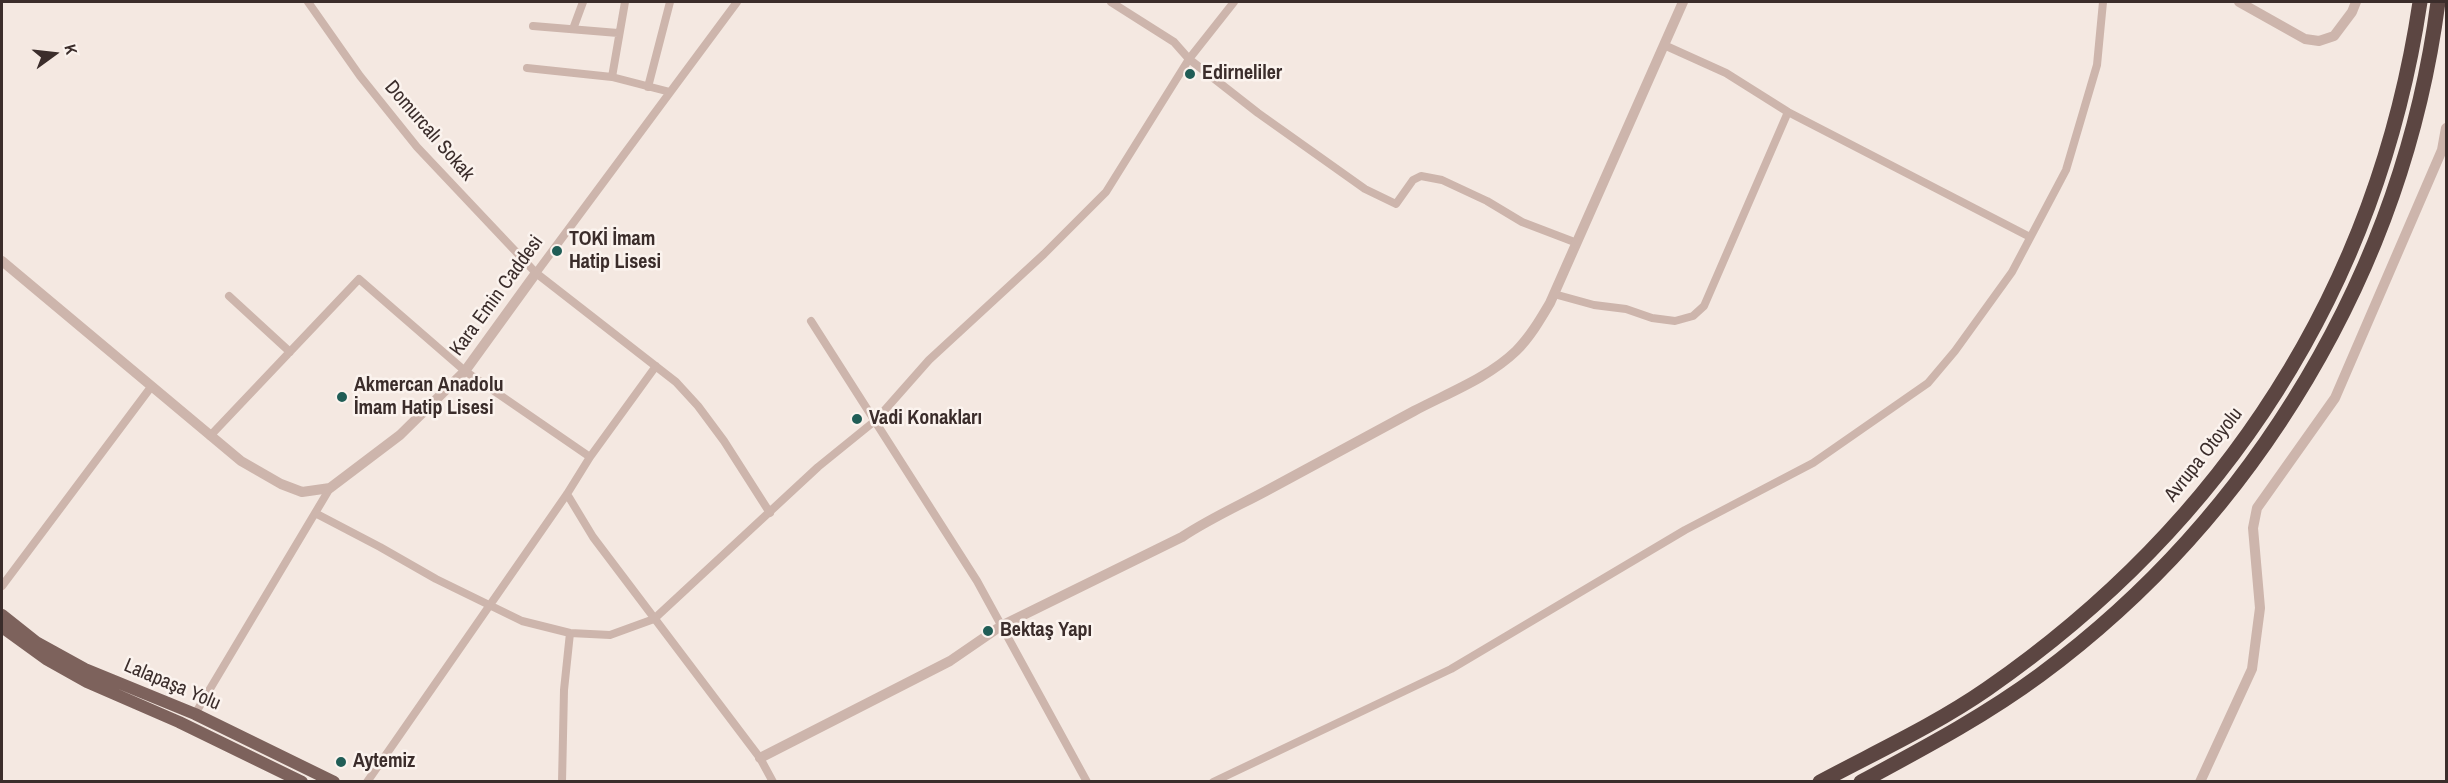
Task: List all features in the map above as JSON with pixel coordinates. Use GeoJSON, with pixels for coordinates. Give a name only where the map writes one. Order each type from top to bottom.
{"type":"FeatureCollection","features":[{"type":"Feature","properties":{"kind":"highway","name":"Avrupa Otoyolu"},"geometry":{"type":"LineString","coordinates":[[1820,782],[1951,712],[2040,650],[2128,575],[2165,537],[2243,443],[2282,383],[2323,312],[2361,227],[2378,183],[2400,103],[2420,2]]}},
{"type":"Feature","properties":{"kind":"highway","name":"Avrupa Otoyolu"},"geometry":{"type":"LineString","coordinates":[[1860,782],[1986,713],[2041,674],[2116,612],[2177,553],[2215,510],[2274,432],[2319,357],[2356,286],[2388,210],[2422,92],[2438,2]]}},
{"type":"Feature","properties":{"kind":"main road","name":"Lalapaşa Yolu"},"geometry":{"type":"LineString","coordinates":[[2,615],[36,642],[85,669],[195,714],[334,782]]}},
{"type":"Feature","properties":{"kind":"main road","name":"Lalapaşa Yolu"},"geometry":{"type":"LineString","coordinates":[[2,627],[46,659],[87,682],[179,722],[302,782]]}},
{"type":"Feature","properties":{"kind":"street","name":"Domurcalı Sokak"},"geometry":{"type":"LineString","coordinates":[[308,2],[360,76],[417,147],[536,273],[676,382],[698,406],[724,441],[770,513]]}},
{"type":"Feature","properties":{"kind":"street"},"geometry":{"type":"LineString","coordinates":[[573,29],[583,2]]}},
{"type":"Feature","properties":{"kind":"street"},"geometry":{"type":"LineString","coordinates":[[612,77],[625,2]]}},
{"type":"Feature","properties":{"kind":"street"},"geometry":{"type":"LineString","coordinates":[[648,87],[670,2]]}},
{"type":"Feature","properties":{"kind":"street","name":"Kara Emin Caddesi"},"geometry":{"type":"LineString","coordinates":[[330,488],[400,435],[465,371],[736,2]]}},
{"type":"Feature","properties":{"kind":"street"},"geometry":{"type":"LineString","coordinates":[[1111,2],[1173,42],[1189,59],[1258,113],[1365,189],[1395,204],[1413,180],[1421,176],[1442,180],[1487,201],[1522,222],[1577,243]]}},
{"type":"Feature","properties":{"kind":"street"},"geometry":{"type":"LineString","coordinates":[[315,513],[489,606],[522,621],[570,633],[610,635],[654,619],[818,467],[876,420],[929,360],[1044,254],[1106,192],[1189,59],[1234,2]]}},
{"type":"Feature","properties":{"kind":"street"},"geometry":{"type":"LineString","coordinates":[[760,758],[950,661],[1001,626],[1182,537],[1209,519],[1265,491],[1324,457],[1365,438],[1491,371],[1516,351],[1532,332],[1554,294],[1683,2]]}},
{"type":"Feature","properties":{"kind":"street"},"geometry":{"type":"LineString","coordinates":[[1213,782],[1450,669],[1685,530],[1813,462],[1928,383],[1955,351],[2005,280],[2066,170],[2097,65],[2103,2]]}},
{"type":"Feature","properties":{"kind":"street"},"geometry":{"type":"LineString","coordinates":[[2239,2],[2305,39],[2319,41],[2334,36],[2352,12],[2356,2]]}},
{"type":"Feature","properties":{"kind":"street"},"geometry":{"type":"LineString","coordinates":[[534,26],[618,33]]}},
{"type":"Feature","properties":{"kind":"street"},"geometry":{"type":"LineString","coordinates":[[1664,45],[1726,73],[1788,112],[2030,237]]}},
{"type":"Feature","properties":{"kind":"street"},"geometry":{"type":"LineString","coordinates":[[527,68],[612,77],[670,92]]}},
{"type":"Feature","properties":{"kind":"street"},"geometry":{"type":"LineString","coordinates":[[1554,294],[1594,305],[1626,309],[1652,318],[1675,321],[1693,316],[1704,306],[1788,112]]}},
{"type":"Feature","properties":{"kind":"street"},"geometry":{"type":"LineString","coordinates":[[2200,782],[2252,669],[2259,608],[2253,528],[2257,508],[2335,398],[2442,150],[2446,128]]}},
{"type":"Feature","properties":{"kind":"street"},"geometry":{"type":"LineString","coordinates":[[2,261],[241,461],[280,484],[302,492],[330,488]]}},
{"type":"Feature","properties":{"kind":"street"},"geometry":{"type":"LineString","coordinates":[[210,436],[359,279],[465,371],[590,457]]}},
{"type":"Feature","properties":{"kind":"street"},"geometry":{"type":"LineString","coordinates":[[229,296],[290,352]]}},
{"type":"Feature","properties":{"kind":"street"},"geometry":{"type":"LineString","coordinates":[[811,321],[977,581],[1086,782]]}},
{"type":"Feature","properties":{"kind":"street"},"geometry":{"type":"LineString","coordinates":[[367,782],[567,494],[590,457],[656,366]]}},
{"type":"Feature","properties":{"kind":"street"},"geometry":{"type":"LineString","coordinates":[[2,586],[151,387]]}},
{"type":"Feature","properties":{"kind":"street"},"geometry":{"type":"LineString","coordinates":[[195,714],[330,488]]}},
{"type":"Feature","properties":{"kind":"street"},"geometry":{"type":"LineString","coordinates":[[567,494],[593,537],[760,758],[773,782]]}},
{"type":"Feature","properties":{"kind":"street"},"geometry":{"type":"LineString","coordinates":[[562,782],[564,690],[570,633]]}},
{"type":"Feature","properties":{"kind":"place","name":"Edirneliler"},"geometry":{"type":"Point","coordinates":[1190,74]}},
{"type":"Feature","properties":{"kind":"place","name":"TOKİ İmam Hatip Lisesi"},"geometry":{"type":"Point","coordinates":[557,251]}},
{"type":"Feature","properties":{"kind":"place","name":"Akmercan Anadolu İmam Hatip Lisesi"},"geometry":{"type":"Point","coordinates":[342,397]}},
{"type":"Feature","properties":{"kind":"place","name":"Vadi Konakları"},"geometry":{"type":"Point","coordinates":[857,419]}},
{"type":"Feature","properties":{"kind":"place","name":"Bektaş Yapı"},"geometry":{"type":"Point","coordinates":[988,631]}},
{"type":"Feature","properties":{"kind":"place","name":"Aytemiz"},"geometry":{"type":"Point","coordinates":[341,762]}}]}
